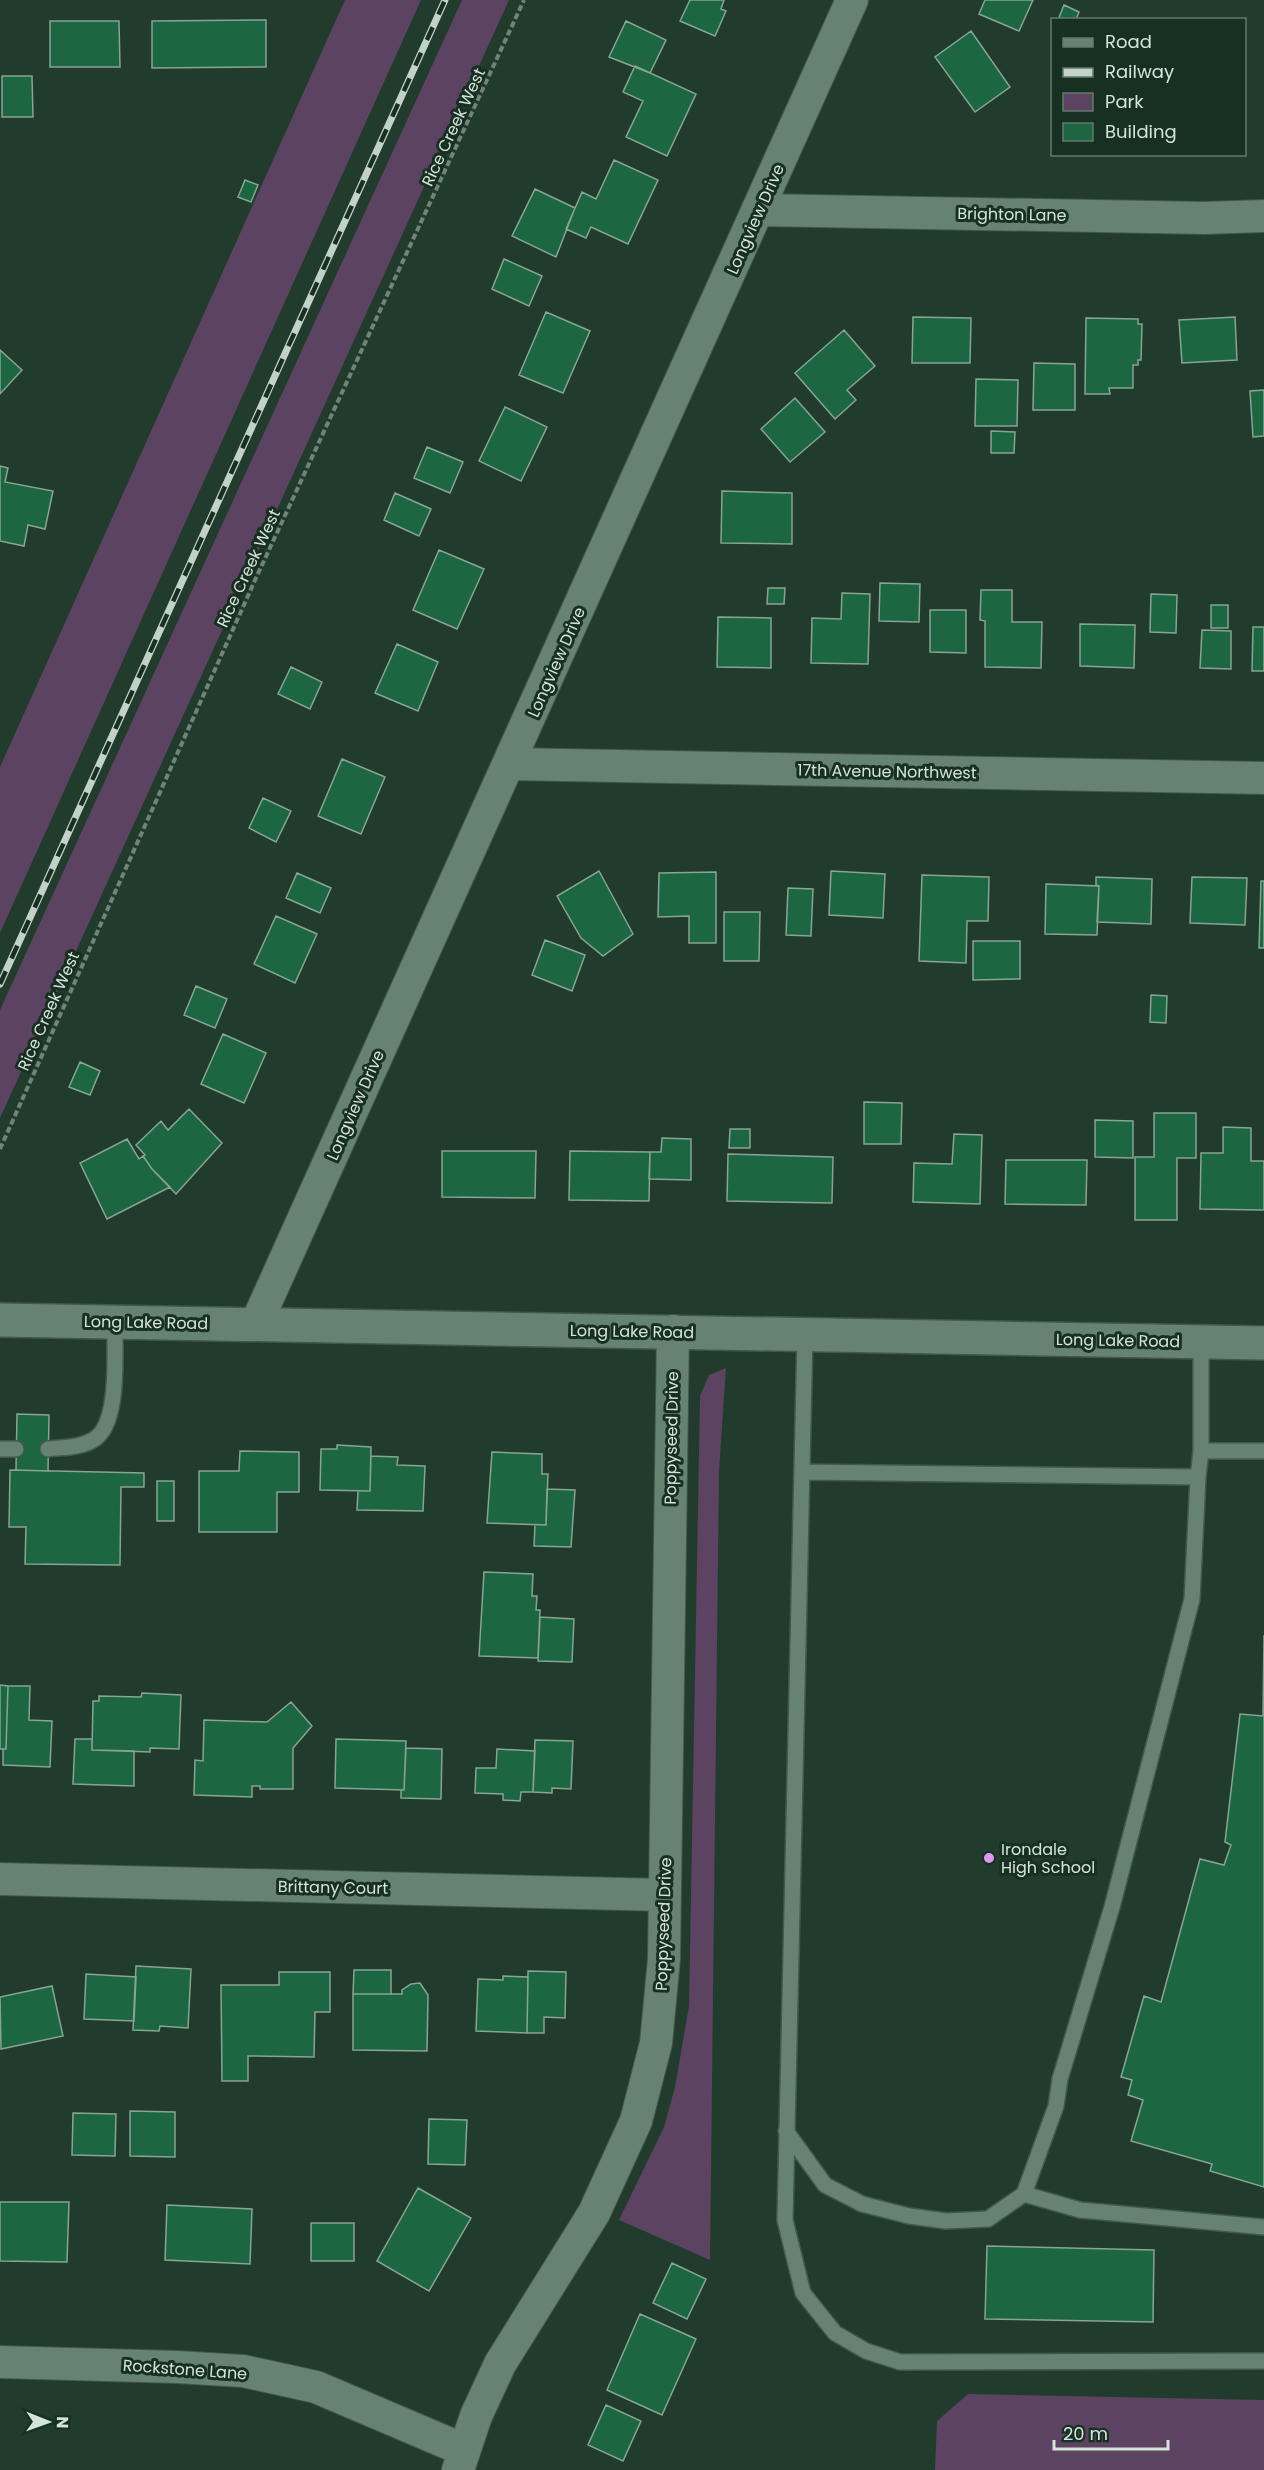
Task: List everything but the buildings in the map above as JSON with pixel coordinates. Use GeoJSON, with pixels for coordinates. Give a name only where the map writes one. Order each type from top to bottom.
{"type":"FeatureCollection","features":[{"type":"Feature","properties":{"kind":"street","name":"Longview Drive"},"geometry":{"type":"LineString","coordinates":[[256,1324],[852,0]]}},
{"type":"Feature","properties":{"kind":"street","name":"Brighton Lane"},"geometry":{"type":"LineString","coordinates":[[759,210],[1204,218],[1264,216]]}},
{"type":"Feature","properties":{"kind":"street","name":"17th Avenue Northwest"},"geometry":{"type":"LineString","coordinates":[[510,764],[1264,778]]}},
{"type":"Feature","properties":{"kind":"street","name":"Long Lake Road"},"geometry":{"type":"LineString","coordinates":[[0,1320],[1264,1343]]}},
{"type":"Feature","properties":{"kind":"street","name":"Poppyseed Drive"},"geometry":{"type":"LineString","coordinates":[[461,2460],[476,2416],[500,2364],[594,2213],[636,2121],[656,2043],[664,1959],[673,1331]]}},
{"type":"Feature","properties":{"kind":"street","name":"Brittany Court"},"geometry":{"type":"LineString","coordinates":[[0,1879],[665,1895]]}},
{"type":"Feature","properties":{"kind":"street","name":"Rockstone Lane"},"geometry":{"type":"LineString","coordinates":[[0,2362],[243,2371],[316,2387],[461,2460]]}},
{"type":"Feature","properties":{"kind":"lane"},"geometry":{"type":"LineString","coordinates":[[48,1449],[79,1446],[100,1436],[106,1427],[112,1411],[115,1322]]}},
{"type":"Feature","properties":{"kind":"lane"},"geometry":{"type":"LineString","coordinates":[[805,1334],[804,1472],[785,2220],[803,2293],[836,2333],[866,2351],[900,2362],[1264,2361]]}},
{"type":"Feature","properties":{"kind":"lane"},"geometry":{"type":"LineString","coordinates":[[786,2131],[825,2185],[862,2204],[909,2216],[946,2221],[988,2219],[1024,2194],[1056,2106],[1060,2079],[1112,1907],[1192,1599],[1201,1451],[1201,1342]]}},
{"type":"Feature","properties":{"kind":"lane"},"geometry":{"type":"LineString","coordinates":[[0,1449],[16,1449]]}},
{"type":"Feature","properties":{"kind":"lane"},"geometry":{"type":"LineString","coordinates":[[1201,1451],[1264,1451]]}},
{"type":"Feature","properties":{"kind":"lane"},"geometry":{"type":"LineString","coordinates":[[804,1472],[1198,1477]]}},
{"type":"Feature","properties":{"kind":"lane"},"geometry":{"type":"LineString","coordinates":[[1024,2194],[1080,2210],[1264,2227]]}},
{"type":"Feature","properties":{"kind":"path","name":"Rice Creek West"},"geometry":{"type":"LineString","coordinates":[[0,1149],[256,578],[524,0]]}},
{"type":"Feature","properties":{"kind":"green space"},"geometry":{"type":"Polygon","coordinates":[[[345,0],[421,0],[0,933],[0,767],[345,0]]]}},
{"type":"Feature","properties":{"kind":"green space"},"geometry":{"type":"Polygon","coordinates":[[[462,0],[509,0],[0,1118],[0,1010],[462,0]]]}},
{"type":"Feature","properties":{"kind":"green space"},"geometry":{"type":"Polygon","coordinates":[[[726,1368],[719,1471],[710,2260],[619,2220],[664,2127],[675,2087],[689,2006],[700,1396],[709,1375],[726,1368]]]}},
{"type":"Feature","properties":{"kind":"green space"},"geometry":{"type":"Polygon","coordinates":[[[968,2394],[1264,2400],[1264,2470],[935,2470],[937,2421],[968,2394]]]}},
{"type":"Feature","properties":{"kind":"railway"},"geometry":{"type":"LineString","coordinates":[[0,984],[445,0]]}},
{"type":"Feature","properties":{"kind":"place","name":"Irondale High School"},"geometry":{"type":"Point","coordinates":[989,1858]}}]}
